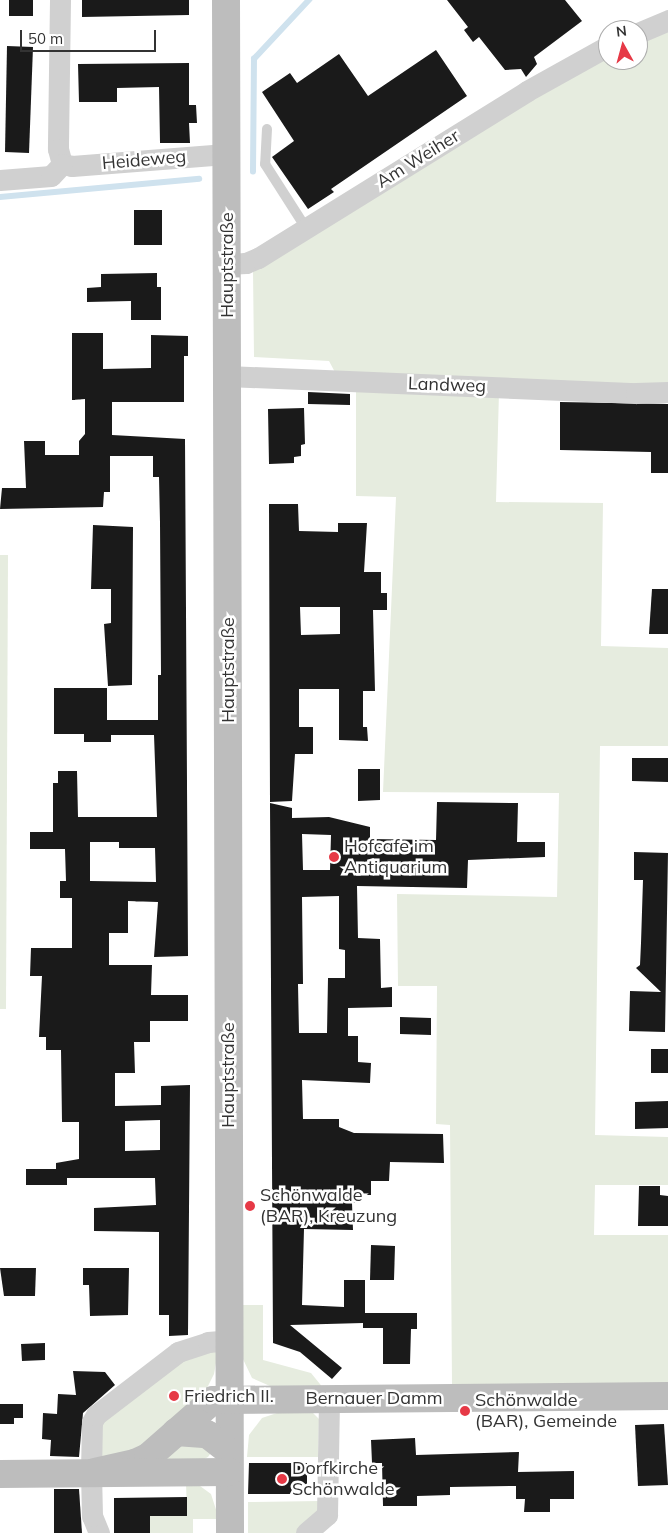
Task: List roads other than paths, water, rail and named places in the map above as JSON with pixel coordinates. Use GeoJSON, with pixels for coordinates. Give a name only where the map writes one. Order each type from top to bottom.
{"type":"FeatureCollection","features":[{"type":"Feature","properties":{"kind":"main road","name":"Hauptstraße"},"geometry":{"type":"LineString","coordinates":[[226,0],[230,1533]]}},
{"type":"Feature","properties":{"kind":"main road","name":"Bernauer Damm"},"geometry":{"type":"LineString","coordinates":[[93,1472],[135,1464],[148,1456],[213,1400],[229,1398],[668,1396]]}},
{"type":"Feature","properties":{"kind":"main road"},"geometry":{"type":"LineString","coordinates":[[176,1432],[207,1434],[229,1462]]}},
{"type":"Feature","properties":{"kind":"main road"},"geometry":{"type":"LineString","coordinates":[[0,1474],[93,1472],[229,1462]]}},
{"type":"Feature","properties":{"kind":"street"},"geometry":{"type":"LineString","coordinates":[[0,180],[51,176],[62,164],[58,149],[60,0]]}},
{"type":"Feature","properties":{"kind":"street"},"geometry":{"type":"LineString","coordinates":[[648,29],[668,20]]}},
{"type":"Feature","properties":{"kind":"street","name":"Am Weiher"},"geometry":{"type":"LineString","coordinates":[[227,264],[246,264],[527,91],[598,52]]}},
{"type":"Feature","properties":{"kind":"street","name":"Heideweg"},"geometry":{"type":"LineString","coordinates":[[62,164],[72,166],[226,154]]}},
{"type":"Feature","properties":{"kind":"street","name":"Landweg"},"geometry":{"type":"LineString","coordinates":[[227,376],[636,393],[668,392]]}},
{"type":"Feature","properties":{"kind":"street"},"geometry":{"type":"LineString","coordinates":[[99,1533],[92,1516],[92,1422],[96,1416],[178,1352],[208,1342],[229,1340]]}},
{"type":"Feature","properties":{"kind":"street"},"geometry":{"type":"LineString","coordinates":[[306,1533],[327,1515],[329,1398]]}},
{"type":"Feature","properties":{"kind":"lane"},"geometry":{"type":"LineString","coordinates":[[267,129],[266,164],[306,228]]}},
{"type":"Feature","properties":{"kind":"waterway"},"geometry":{"type":"LineString","coordinates":[[253,172],[254,59],[309,0]]}},
{"type":"Feature","properties":{"kind":"waterway"},"geometry":{"type":"LineString","coordinates":[[0,197],[199,179]]}},
{"type":"Feature","properties":{"kind":"place","name":"Hofcafe im Antiquarium"},"geometry":{"type":"Point","coordinates":[334,857]}},
{"type":"Feature","properties":{"kind":"place","name":"Schönwalde (BAR), Kreuzung"},"geometry":{"type":"Point","coordinates":[250,1206]}},
{"type":"Feature","properties":{"kind":"place","name":"Friedrich II."},"geometry":{"type":"Point","coordinates":[174,1396]}},
{"type":"Feature","properties":{"kind":"place","name":"Schönwalde (BAR), Gemeinde"},"geometry":{"type":"Point","coordinates":[465,1411]}},
{"type":"Feature","properties":{"kind":"place","name":"Dorfkirche Schönwalde"},"geometry":{"type":"Point","coordinates":[282,1479]}}]}
